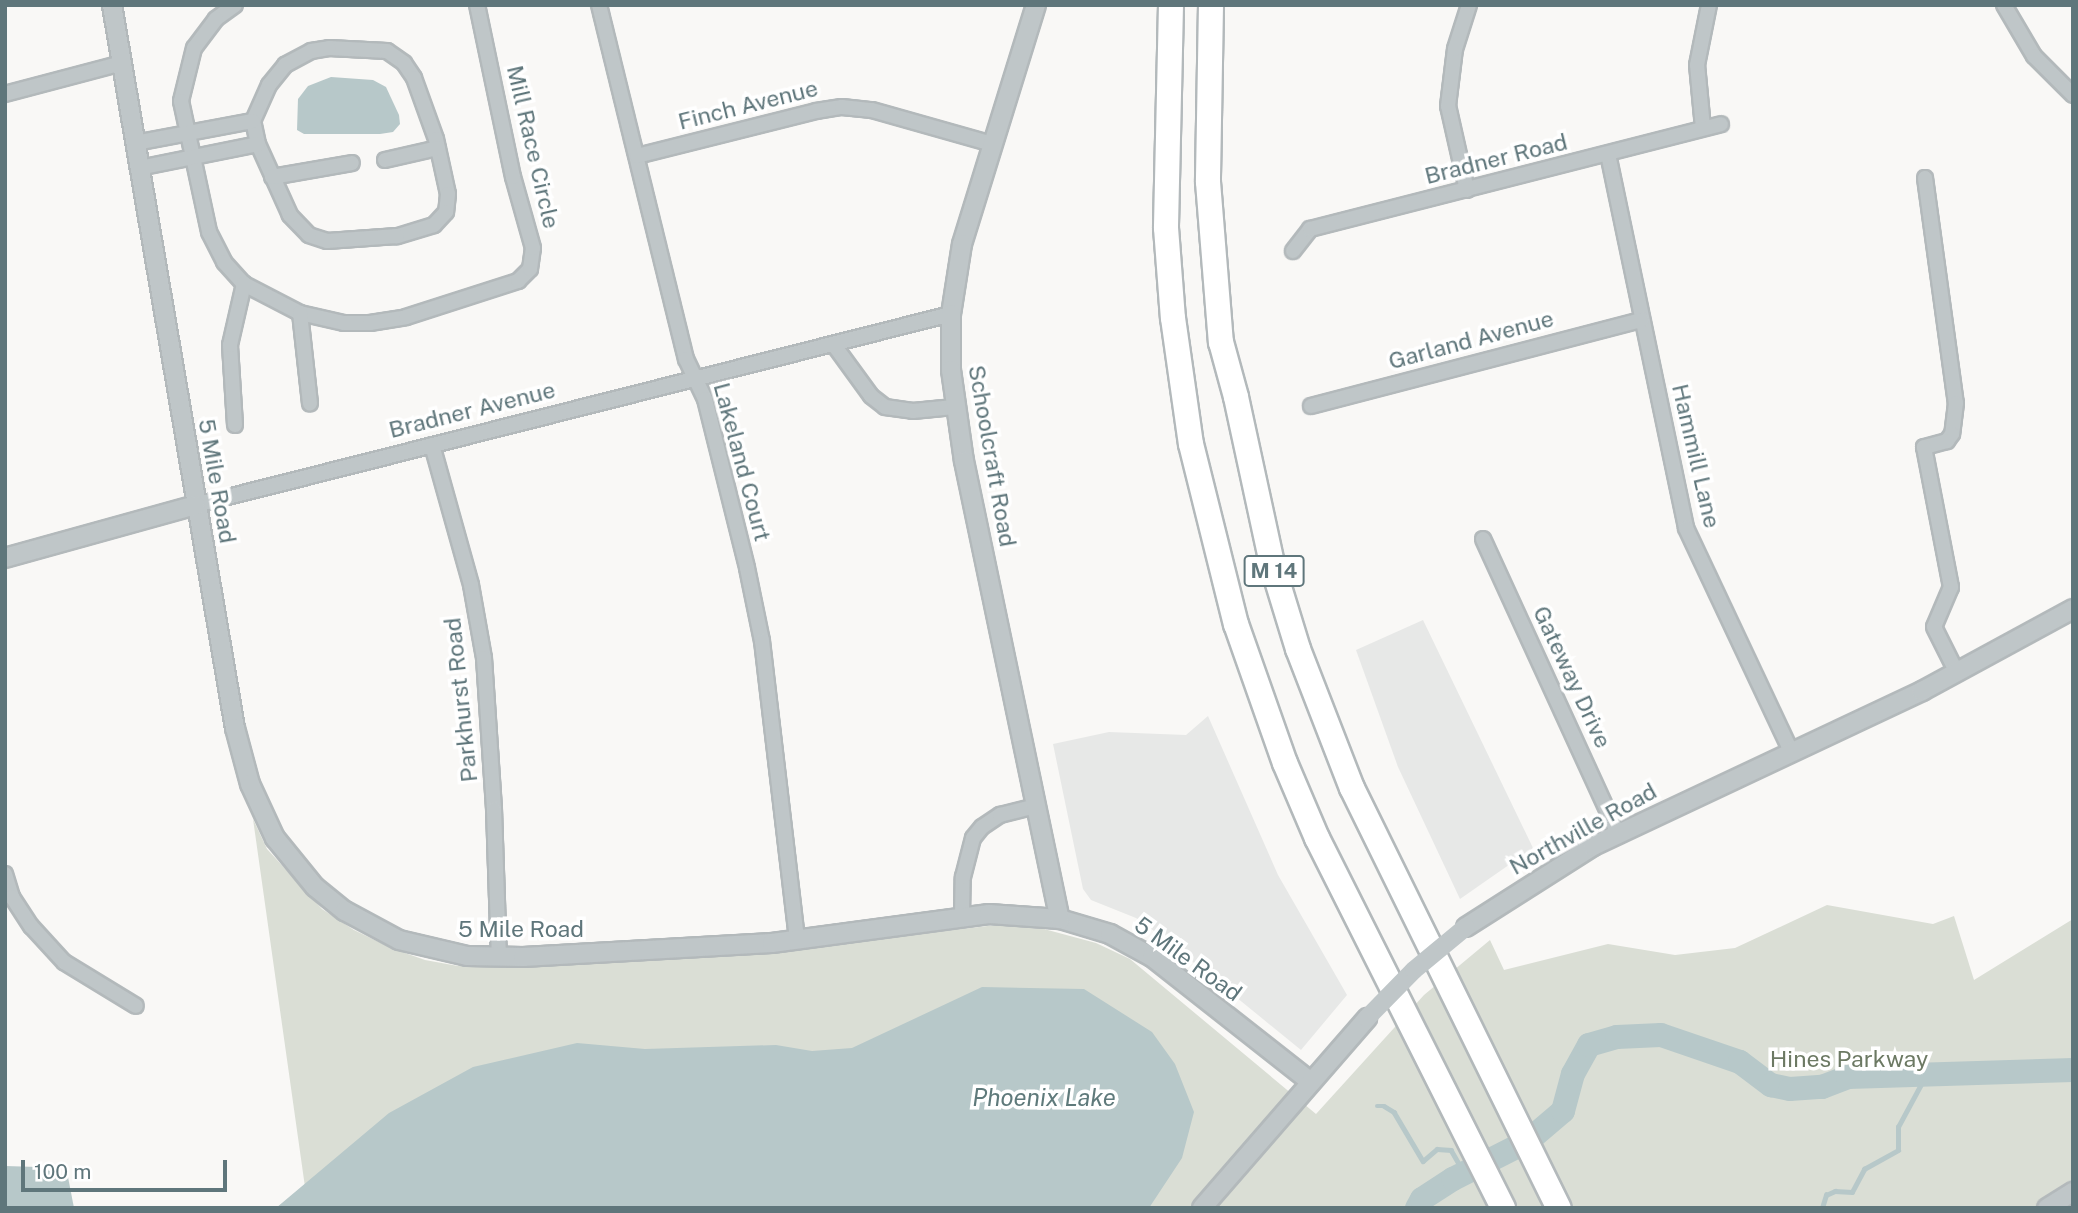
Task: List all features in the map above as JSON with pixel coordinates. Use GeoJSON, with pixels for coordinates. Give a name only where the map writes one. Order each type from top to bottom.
{"type":"FeatureCollection","features":[{"type":"Feature","properties":{"kind":"highway","name":"M 14"},"geometry":{"type":"LineString","coordinates":[[1171,5],[1166,229],[1173,317],[1191,444],[1236,624],[1285,764],[1317,838],[1501,1205]]}},
{"type":"Feature","properties":{"kind":"highway","name":"M 14"},"geometry":{"type":"LineString","coordinates":[[1211,5],[1208,182],[1220,330],[1272,564],[1298,649],[1352,788],[1559,1208]]}},
{"type":"Feature","properties":{"kind":"street","name":"5 Mile Road"},"geometry":{"type":"LineString","coordinates":[[112,5],[235,728],[250,784],[275,838],[315,887],[362,922],[425,949],[467,956],[646,951],[797,939],[962,916],[1011,914],[1060,919],[1110,934],[1152,957],[1311,1082]]}},
{"type":"Feature","properties":{"kind":"street","name":"Mill Race Circle"},"geometry":{"type":"LineString","coordinates":[[235,5],[204,31],[188,63],[181,101],[208,232],[224,262],[244,284],[300,313],[344,323],[391,320],[518,281],[530,269],[533,248],[513,177],[477,5]]}},
{"type":"Feature","properties":{"kind":"street","name":"Lakeland Court"},"geometry":{"type":"LineString","coordinates":[[598,5],[686,359],[705,399],[730,495],[762,641],[797,939]]}},
{"type":"Feature","properties":{"kind":"street","name":"Schoolcraft Road"},"geometry":{"type":"LineString","coordinates":[[1037,5],[962,244],[951,314],[954,407],[1060,919]]}},
{"type":"Feature","properties":{"kind":"street"},"geometry":{"type":"LineString","coordinates":[[1467,190],[1448,106],[1455,49],[1469,5]]}},
{"type":"Feature","properties":{"kind":"street"},"geometry":{"type":"LineString","coordinates":[[1703,128],[1696,65],[1709,5]]}},
{"type":"Feature","properties":{"kind":"street"},"geometry":{"type":"LineString","coordinates":[[2004,5],[2034,56],[2073,95]]}},
{"type":"Feature","properties":{"kind":"street"},"geometry":{"type":"LineString","coordinates":[[329,48],[379,49],[396,56],[414,78],[427,108],[448,194],[446,212],[434,225],[410,234],[337,242],[316,238],[296,224],[258,144],[253,121],[275,76],[285,65],[301,56],[329,48]]}},
{"type":"Feature","properties":{"kind":"street"},"geometry":{"type":"LineString","coordinates":[[5,94],[122,63]]}},
{"type":"Feature","properties":{"kind":"street","name":"Finch Avenue"},"geometry":{"type":"LineString","coordinates":[[637,156],[816,111],[842,107],[873,110],[992,144]]}},
{"type":"Feature","properties":{"kind":"street"},"geometry":{"type":"LineString","coordinates":[[135,143],[190,135],[253,121]]}},
{"type":"Feature","properties":{"kind":"street","name":"Bradner Road"},"geometry":{"type":"LineString","coordinates":[[1293,251],[1310,229],[1721,124]]}},
{"type":"Feature","properties":{"kind":"street"},"geometry":{"type":"LineString","coordinates":[[139,168],[258,144]]}},
{"type":"Feature","properties":{"kind":"street"},"geometry":{"type":"LineString","coordinates":[[385,160],[438,148]]}},
{"type":"Feature","properties":{"kind":"street","name":"Hammill Lane"},"geometry":{"type":"LineString","coordinates":[[1608,154],[1686,528],[1791,751]]}},
{"type":"Feature","properties":{"kind":"street"},"geometry":{"type":"LineString","coordinates":[[272,177],[352,163]]}},
{"type":"Feature","properties":{"kind":"street"},"geometry":{"type":"LineString","coordinates":[[1925,178],[1956,419],[1947,441],[1924,447],[1951,587],[1934,627],[1957,673]]}},
{"type":"Feature","properties":{"kind":"street"},"geometry":{"type":"LineString","coordinates":[[235,425],[230,345],[244,284]]}},
{"type":"Feature","properties":{"kind":"street"},"geometry":{"type":"LineString","coordinates":[[300,313],[310,403]]}},
{"type":"Feature","properties":{"kind":"street","name":"Bradner Avenue"},"geometry":{"type":"LineString","coordinates":[[5,558],[432,445],[951,314]]}},
{"type":"Feature","properties":{"kind":"street","name":"Garland Avenue"},"geometry":{"type":"LineString","coordinates":[[1311,406],[1642,320]]}},
{"type":"Feature","properties":{"kind":"street"},"geometry":{"type":"LineString","coordinates":[[834,345],[871,396],[885,407],[912,411],[954,407]]}},
{"type":"Feature","properties":{"kind":"street","name":"Parkhurst Road"},"geometry":{"type":"LineString","coordinates":[[432,445],[471,585],[484,658],[494,795],[499,957]]}},
{"type":"Feature","properties":{"kind":"street","name":"Gateway Drive"},"geometry":{"type":"LineString","coordinates":[[1483,539],[1618,834]]}},
{"type":"Feature","properties":{"kind":"street","name":"Northville Road"},"geometry":{"type":"LineString","coordinates":[[1202,1208],[1367,1018],[1414,970],[1465,927],[1528,885],[1618,834],[1957,673],[2073,609]]}},
{"type":"Feature","properties":{"kind":"street"},"geometry":{"type":"LineString","coordinates":[[962,916],[963,877],[973,838],[1000,815],[1037,806]]}},
{"type":"Feature","properties":{"kind":"street"},"geometry":{"type":"LineString","coordinates":[[5,874],[9,895],[31,926],[64,962],[136,1006]]}},
{"type":"Feature","properties":{"kind":"street"},"geometry":{"type":"LineString","coordinates":[[2047,1208],[2073,1192]]}},
{"type":"Feature","properties":{"kind":"shaded area"},"geometry":{"type":"Polygon","coordinates":[[[1423,620],[1533,848],[1460,899],[1398,767],[1356,650],[1423,620]]]}},
{"type":"Feature","properties":{"kind":"shaded area"},"geometry":{"type":"Polygon","coordinates":[[[1208,716],[1278,875],[1347,995],[1301,1050],[1161,936],[1136,918],[1091,900],[1083,889],[1053,744],[1109,732],[1186,735],[1208,716]]]}},
{"type":"Feature","properties":{"kind":"green space","name":"Hines Parkway"},"geometry":{"type":"Polygon","coordinates":[[[253,819],[267,849],[322,909],[354,930],[391,948],[425,960],[458,966],[500,967],[774,951],[996,925],[1044,929],[1096,943],[1130,959],[1316,1114],[1424,995],[1490,940],[1504,970],[1608,944],[1675,955],[1735,948],[1827,905],[1933,924],[1954,916],[1974,980],[2073,919],[2073,1208],[276,1208],[305,1187],[253,819]]]}},
{"type":"Feature","properties":{"kind":"water"},"geometry":{"type":"Polygon","coordinates":[[[331,77],[373,80],[386,87],[399,115],[400,124],[393,132],[380,134],[304,134],[297,130],[298,99],[308,86],[331,77]]]}},
{"type":"Feature","properties":{"kind":"water","name":"Phoenix Lake"},"geometry":{"type":"Polygon","coordinates":[[[982,987],[1084,989],[1152,1032],[1175,1064],[1194,1112],[1182,1158],[1149,1208],[276,1208],[389,1113],[473,1067],[577,1043],[645,1049],[776,1045],[812,1051],[852,1048],[982,987]]]}},
{"type":"Feature","properties":{"kind":"water"},"geometry":{"type":"Polygon","coordinates":[[[5,1166],[38,1167],[68,1177],[74,1208],[5,1208],[5,1166]]]}},
{"type":"Feature","properties":{"kind":"waterway"},"geometry":{"type":"LineString","coordinates":[[1417,1208],[1422,1199],[1453,1179],[1528,1141],[1563,1111],[1573,1074],[1589,1045],[1617,1037],[1661,1035],[1740,1062],[1771,1085],[1790,1089],[1822,1087],[1848,1077],[2073,1070]]}},
{"type":"Feature","properties":{"kind":"waterway"},"geometry":{"type":"LineString","coordinates":[[1822,1208],[1826,1195],[1835,1191],[1852,1192],[1864,1169],[1898,1150],[1898,1127],[1926,1075]]}},
{"type":"Feature","properties":{"kind":"waterway"},"geometry":{"type":"LineString","coordinates":[[1377,1106],[1384,1106],[1394,1112],[1423,1161],[1437,1149],[1451,1150],[1465,1174]]}}]}
